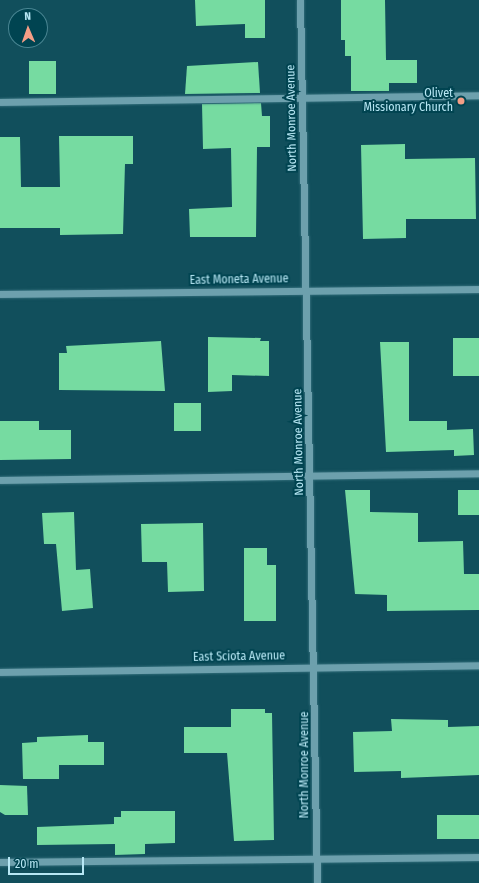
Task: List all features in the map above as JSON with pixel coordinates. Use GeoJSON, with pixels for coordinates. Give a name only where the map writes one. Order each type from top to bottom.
{"type":"FeatureCollection","features":[{"type":"Feature","properties":{"kind":"street","name":"North Monroe Avenue"},"geometry":{"type":"LineString","coordinates":[[300,0],[315,667],[317,883]]}},
{"type":"Feature","properties":{"kind":"street"},"geometry":{"type":"LineString","coordinates":[[0,102],[479,95]]}},
{"type":"Feature","properties":{"kind":"street","name":"East Moneta Avenue"},"geometry":{"type":"LineString","coordinates":[[0,294],[479,289]]}},
{"type":"Feature","properties":{"kind":"street"},"geometry":{"type":"LineString","coordinates":[[0,480],[479,473]]}},
{"type":"Feature","properties":{"kind":"street","name":"East Sciota Avenue"},"geometry":{"type":"LineString","coordinates":[[0,672],[479,665]]}},
{"type":"Feature","properties":{"kind":"street"},"geometry":{"type":"LineString","coordinates":[[0,862],[479,856]]}},
{"type":"Feature","properties":{"kind":"building"},"geometry":{"type":"Polygon","coordinates":[[[195,0],[265,0],[265,38],[245,38],[245,24],[196,26],[195,0]]]}},
{"type":"Feature","properties":{"kind":"building"},"geometry":{"type":"Polygon","coordinates":[[[341,0],[385,0],[386,60],[417,60],[417,83],[389,83],[389,91],[351,91],[351,56],[345,56],[345,40],[341,40],[341,0]]]}},
{"type":"Feature","properties":{"kind":"building"},"geometry":{"type":"Polygon","coordinates":[[[29,61],[56,61],[56,94],[29,94],[29,61]]]}},
{"type":"Feature","properties":{"kind":"building"},"geometry":{"type":"Polygon","coordinates":[[[258,62],[260,93],[185,94],[187,66],[258,62]]]}},
{"type":"Feature","properties":{"kind":"building"},"geometry":{"type":"Polygon","coordinates":[[[261,103],[262,116],[270,116],[270,147],[257,147],[256,237],[190,237],[189,209],[232,207],[231,148],[203,149],[202,104],[261,103]]]}},
{"type":"Feature","properties":{"kind":"building"},"geometry":{"type":"Polygon","coordinates":[[[59,136],[133,136],[133,164],[125,164],[123,234],[60,235],[60,228],[0,228],[0,137],[20,137],[21,187],[60,187],[59,136]]]}},
{"type":"Feature","properties":{"kind":"building"},"geometry":{"type":"Polygon","coordinates":[[[405,144],[405,159],[475,158],[476,219],[406,219],[406,238],[363,239],[361,145],[405,144]]]}},
{"type":"Feature","properties":{"kind":"building"},"geometry":{"type":"Polygon","coordinates":[[[208,337],[261,338],[260,341],[269,341],[269,376],[232,375],[232,391],[208,392],[208,337]]]}},
{"type":"Feature","properties":{"kind":"building"},"geometry":{"type":"Polygon","coordinates":[[[453,338],[479,338],[479,376],[453,376],[453,338]]]}},
{"type":"Feature","properties":{"kind":"building"},"geometry":{"type":"Polygon","coordinates":[[[161,341],[165,391],[59,390],[59,353],[67,353],[66,346],[161,341]]]}},
{"type":"Feature","properties":{"kind":"building"},"geometry":{"type":"Polygon","coordinates":[[[380,342],[409,342],[409,421],[447,421],[447,430],[473,429],[474,455],[454,456],[454,450],[386,452],[380,342]]]}},
{"type":"Feature","properties":{"kind":"building"},"geometry":{"type":"Polygon","coordinates":[[[174,403],[201,403],[201,431],[174,431],[174,403]]]}},
{"type":"Feature","properties":{"kind":"building"},"geometry":{"type":"Polygon","coordinates":[[[0,421],[39,421],[39,430],[71,430],[71,459],[0,460],[0,421]]]}},
{"type":"Feature","properties":{"kind":"building"},"geometry":{"type":"Polygon","coordinates":[[[345,490],[370,490],[370,512],[418,513],[418,542],[463,541],[464,574],[479,574],[479,610],[387,611],[387,595],[355,594],[345,490]]]}},
{"type":"Feature","properties":{"kind":"building"},"geometry":{"type":"Polygon","coordinates":[[[458,490],[479,490],[479,515],[458,515],[458,490]]]}},
{"type":"Feature","properties":{"kind":"building"},"geometry":{"type":"Polygon","coordinates":[[[74,512],[76,570],[90,569],[93,608],[62,611],[56,544],[44,544],[42,513],[74,512]]]}},
{"type":"Feature","properties":{"kind":"building"},"geometry":{"type":"Polygon","coordinates":[[[203,523],[204,591],[168,592],[167,562],[142,562],[141,524],[203,523]]]}},
{"type":"Feature","properties":{"kind":"building"},"geometry":{"type":"Polygon","coordinates":[[[244,548],[267,548],[267,565],[276,565],[276,621],[244,621],[244,548]]]}},
{"type":"Feature","properties":{"kind":"building"},"geometry":{"type":"Polygon","coordinates":[[[231,709],[265,709],[265,713],[272,713],[274,840],[234,841],[227,753],[184,753],[184,727],[231,727],[231,709]]]}},
{"type":"Feature","properties":{"kind":"building"},"geometry":{"type":"Polygon","coordinates":[[[391,719],[448,720],[448,727],[479,726],[479,775],[401,778],[401,771],[354,772],[353,732],[392,731],[391,719]]]}},
{"type":"Feature","properties":{"kind":"building"},"geometry":{"type":"Polygon","coordinates":[[[88,735],[88,742],[104,742],[104,765],[59,765],[59,779],[23,779],[22,743],[37,742],[37,737],[88,735]]]}},
{"type":"Feature","properties":{"kind":"building"},"geometry":{"type":"Polygon","coordinates":[[[0,785],[27,786],[28,815],[5,815],[0,812],[0,785]]]}},
{"type":"Feature","properties":{"kind":"building"},"geometry":{"type":"Polygon","coordinates":[[[121,811],[175,811],[175,843],[145,844],[145,854],[115,855],[115,844],[37,845],[37,827],[114,824],[114,817],[121,817],[121,811]]]}},
{"type":"Feature","properties":{"kind":"building"},"geometry":{"type":"Polygon","coordinates":[[[437,815],[479,815],[479,839],[437,839],[437,815]]]}},
{"type":"Feature","properties":{"kind":"place","name":"Olivet Missionary Church"},"geometry":{"type":"Point","coordinates":[461,101]}}]}
